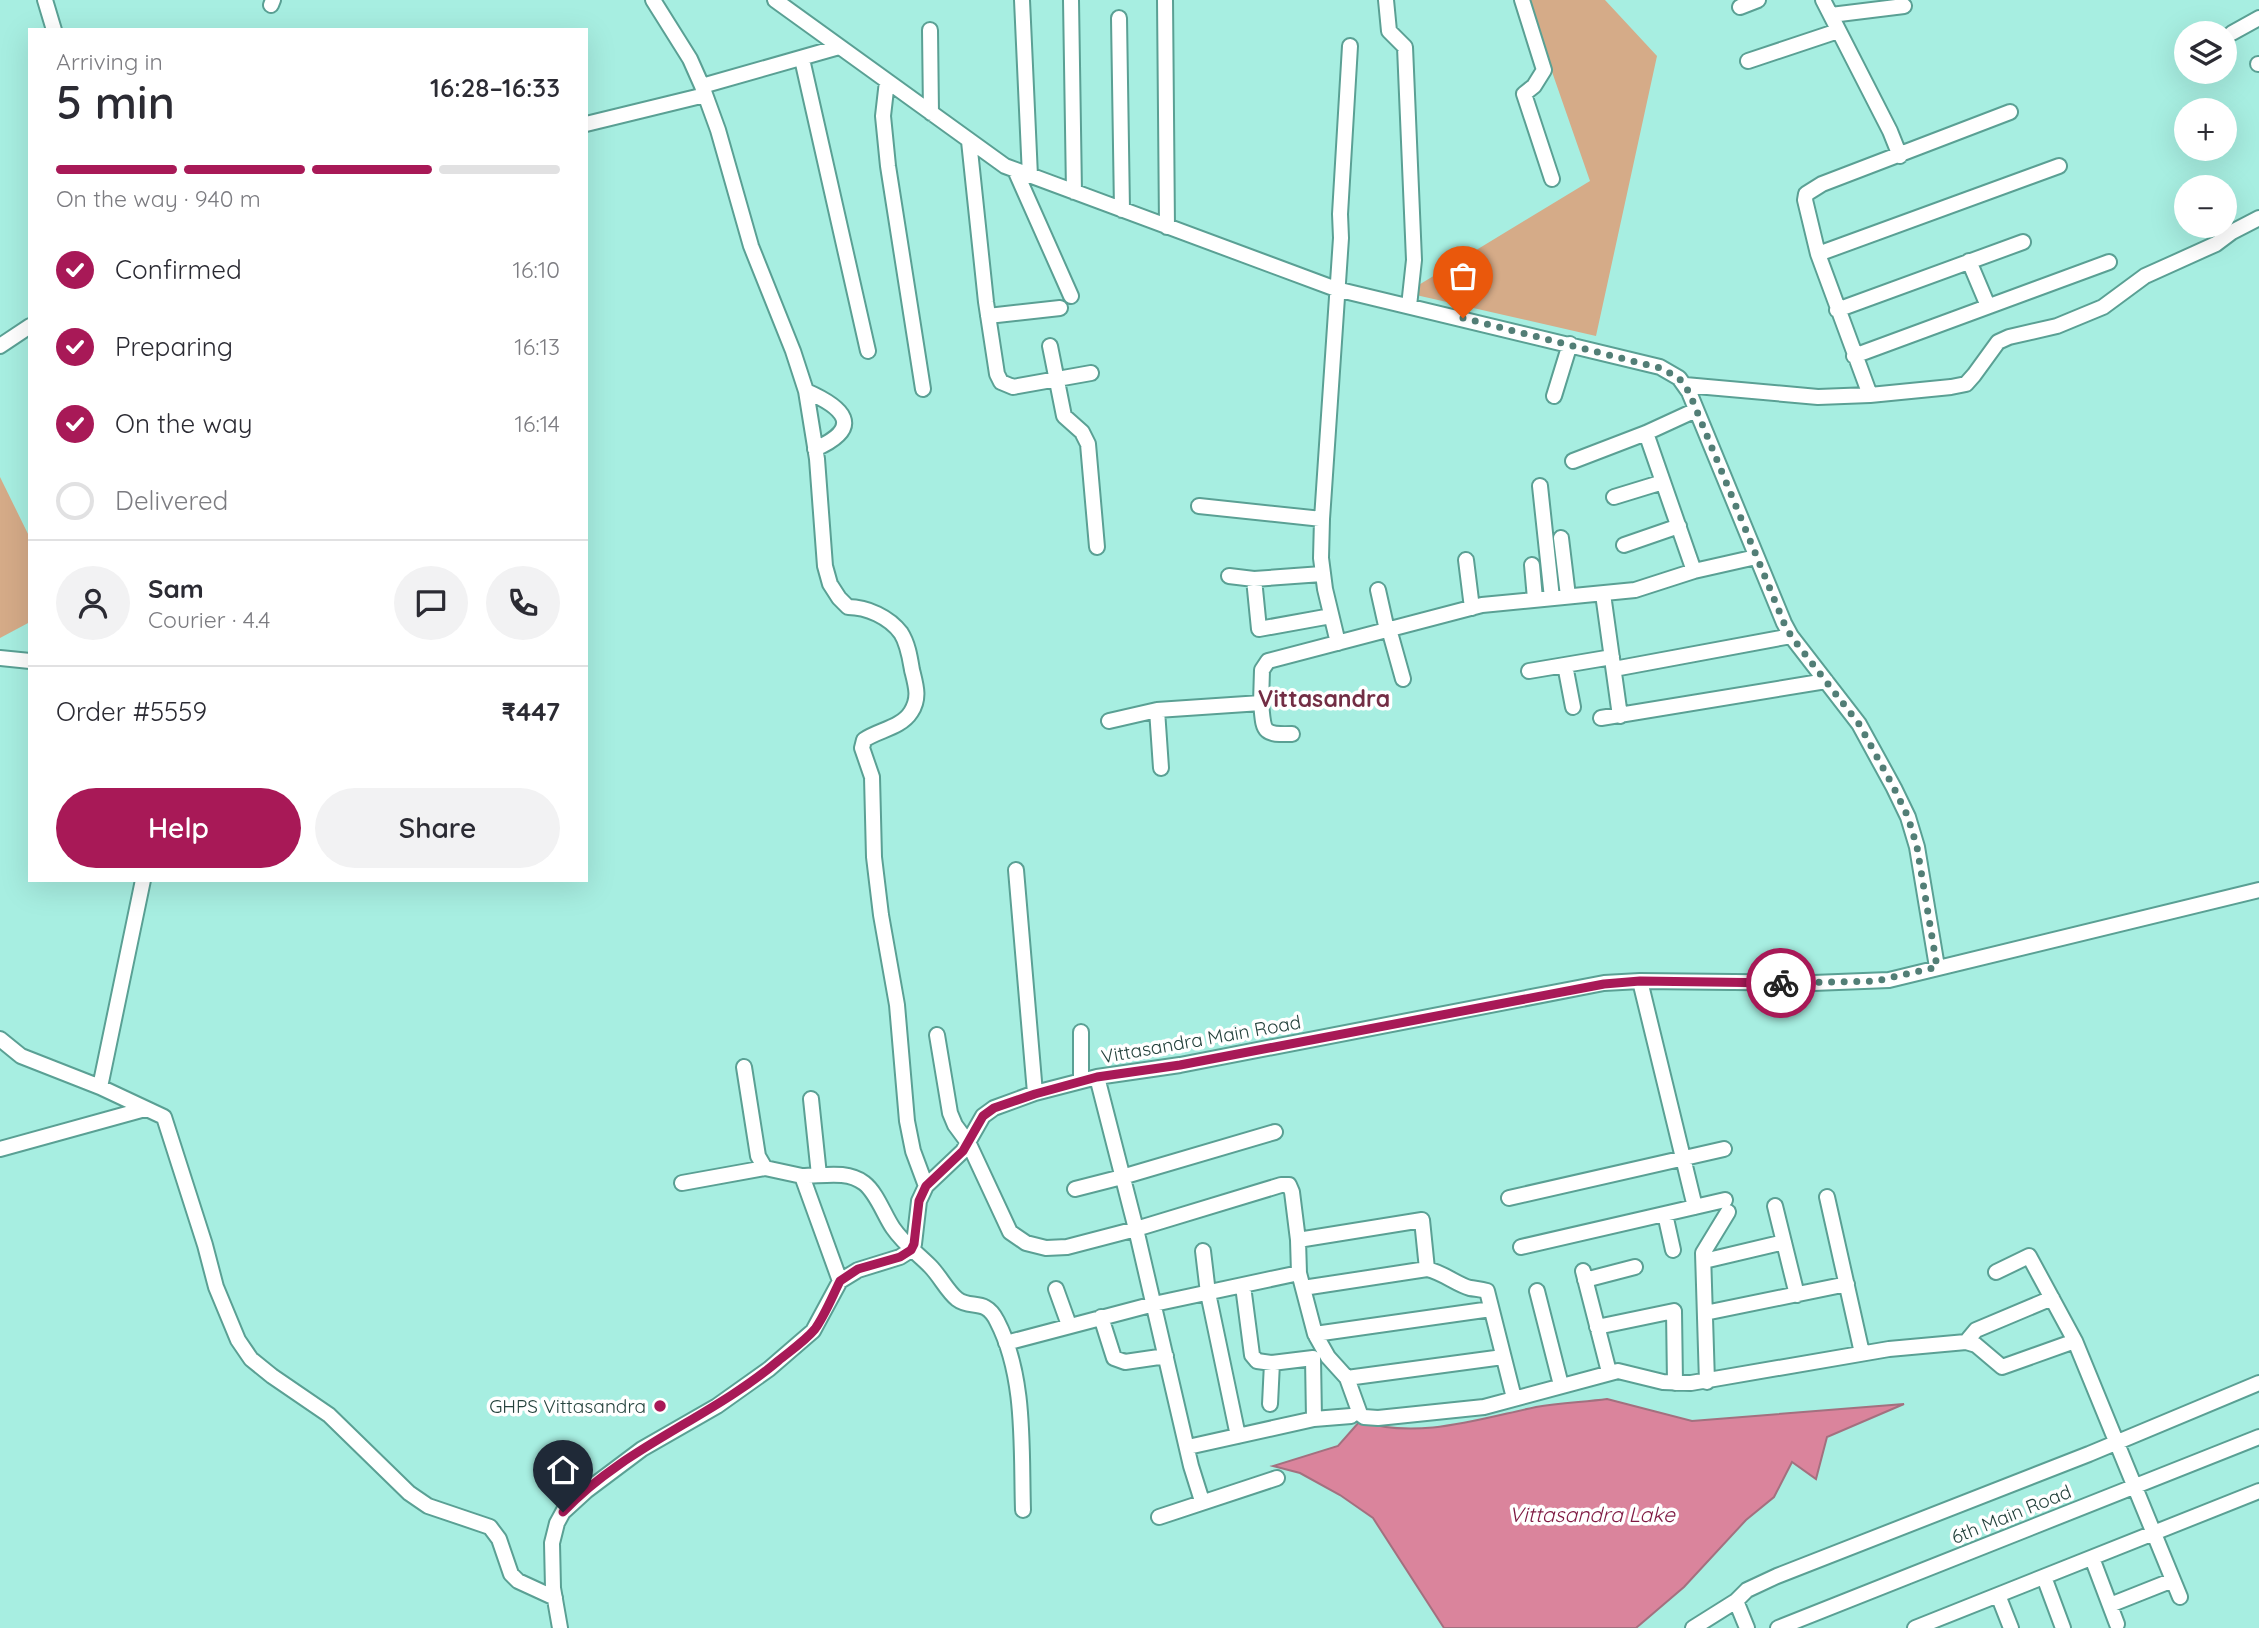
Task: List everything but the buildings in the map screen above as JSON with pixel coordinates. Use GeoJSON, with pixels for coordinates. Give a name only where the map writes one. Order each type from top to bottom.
{"type":"FeatureCollection","features":[{"type":"Feature","properties":{"kind":"street"},"geometry":{"type":"LineString","coordinates":[[46,0],[53,28]]}},
{"type":"Feature","properties":{"kind":"street"},"geometry":{"type":"LineString","coordinates":[[560,1628],[552,1568],[552,1542],[563,1512],[642,1449],[717,1406],[769,1368],[813,1331],[840,1281],[858,1269],[900,1257],[911,1250],[919,1201],[926,1186],[907,1121],[897,1005],[880,915],[874,857],[872,777],[862,748],[864,740],[872,734],[896,725],[909,715],[918,693],[901,634],[874,613],[861,607],[848,607],[830,584],[825,566],[815,449],[806,391],[751,246],[704,91],[690,60],[653,0]]}},
{"type":"Feature","properties":{"kind":"street"},"geometry":{"type":"LineString","coordinates":[[775,0],[1005,166],[1336,289],[1570,344],[1660,368],[1679,378],[1696,410],[1779,615],[1791,636],[1865,735],[1908,817],[1917,847],[1937,967]]}},
{"type":"Feature","properties":{"kind":"street"},"geometry":{"type":"LineString","coordinates":[[1022,0],[1030,176]]}},
{"type":"Feature","properties":{"kind":"street"},"geometry":{"type":"LineString","coordinates":[[1071,0],[1074,192]]}},
{"type":"Feature","properties":{"kind":"street"},"geometry":{"type":"LineString","coordinates":[[1165,0],[1167,227]]}},
{"type":"Feature","properties":{"kind":"street"},"geometry":{"type":"LineString","coordinates":[[1386,0],[1389,31],[1405,47],[1414,260],[1409,306]]}},
{"type":"Feature","properties":{"kind":"street"},"geometry":{"type":"LineString","coordinates":[[1522,0],[1544,70],[1534,86],[1524,94],[1552,179]]}},
{"type":"Feature","properties":{"kind":"street"},"geometry":{"type":"LineString","coordinates":[[1740,7],[1758,0]]}},
{"type":"Feature","properties":{"kind":"street"},"geometry":{"type":"LineString","coordinates":[[1823,0],[1890,131],[1899,156]]}},
{"type":"Feature","properties":{"kind":"street"},"geometry":{"type":"LineString","coordinates":[[1831,15],[1904,6]]}},
{"type":"Feature","properties":{"kind":"street"},"geometry":{"type":"LineString","coordinates":[[1119,18],[1122,210]]}},
{"type":"Feature","properties":{"kind":"street"},"geometry":{"type":"LineString","coordinates":[[2237,30],[2259,18]]}},
{"type":"Feature","properties":{"kind":"street"},"geometry":{"type":"LineString","coordinates":[[930,30],[932,113]]}},
{"type":"Feature","properties":{"kind":"street"},"geometry":{"type":"LineString","coordinates":[[1748,61],[1838,31]]}},
{"type":"Feature","properties":{"kind":"street"},"geometry":{"type":"LineString","coordinates":[[1338,643],[1322,574],[1322,519],[1341,239],[1340,214],[1350,46]]}},
{"type":"Feature","properties":{"kind":"street"},"geometry":{"type":"LineString","coordinates":[[588,123],[704,91],[839,47]]}},
{"type":"Feature","properties":{"kind":"street"},"geometry":{"type":"LineString","coordinates":[[802,59],[868,351]]}},
{"type":"Feature","properties":{"kind":"street"},"geometry":{"type":"LineString","coordinates":[[887,81],[883,116],[888,166],[923,389]]}},
{"type":"Feature","properties":{"kind":"street"},"geometry":{"type":"LineString","coordinates":[[1870,395],[1818,254],[1805,200],[1806,194],[1822,184],[2010,112]]}},
{"type":"Feature","properties":{"kind":"street"},"geometry":{"type":"LineString","coordinates":[[969,141],[988,316],[997,374],[1001,382],[1013,387],[1091,373]]}},
{"type":"Feature","properties":{"kind":"street"},"geometry":{"type":"LineString","coordinates":[[1818,254],[2059,166]]}},
{"type":"Feature","properties":{"kind":"street"},"geometry":{"type":"LineString","coordinates":[[1016,170],[1071,296]]}},
{"type":"Feature","properties":{"kind":"street"},"geometry":{"type":"LineString","coordinates":[[1685,385],[1818,397],[1870,395],[1965,384],[1998,342],[2057,326],[2103,307],[2145,276],[2216,244],[2259,218]]}},
{"type":"Feature","properties":{"kind":"street"},"geometry":{"type":"LineString","coordinates":[[1838,310],[2023,242]]}},
{"type":"Feature","properties":{"kind":"street"},"geometry":{"type":"LineString","coordinates":[[1969,261],[1987,306]]}},
{"type":"Feature","properties":{"kind":"street"},"geometry":{"type":"LineString","coordinates":[[1854,356],[2109,262]]}},
{"type":"Feature","properties":{"kind":"street"},"geometry":{"type":"LineString","coordinates":[[988,316],[1060,308]]}},
{"type":"Feature","properties":{"kind":"street"},"geometry":{"type":"LineString","coordinates":[[0,346],[28,327]]}},
{"type":"Feature","properties":{"kind":"street"},"geometry":{"type":"LineString","coordinates":[[1554,396],[1570,344]]}},
{"type":"Feature","properties":{"kind":"street"},"geometry":{"type":"LineString","coordinates":[[1050,346],[1064,415],[1082,432],[1088,444],[1097,547]]}},
{"type":"Feature","properties":{"kind":"street"},"geometry":{"type":"LineString","coordinates":[[806,391],[842,412],[845,422],[844,429],[838,436],[815,449]]}},
{"type":"Feature","properties":{"kind":"street"},"geometry":{"type":"LineString","coordinates":[[1573,461],[1696,410]]}},
{"type":"Feature","properties":{"kind":"street"},"geometry":{"type":"LineString","coordinates":[[1646,433],[1694,571]]}},
{"type":"Feature","properties":{"kind":"street"},"geometry":{"type":"LineString","coordinates":[[1614,497],[1663,482]]}},
{"type":"Feature","properties":{"kind":"street"},"geometry":{"type":"LineString","coordinates":[[1540,486],[1552,598]]}},
{"type":"Feature","properties":{"kind":"street"},"geometry":{"type":"LineString","coordinates":[[1199,506],[1322,519]]}},
{"type":"Feature","properties":{"kind":"street"},"geometry":{"type":"LineString","coordinates":[[1624,545],[1678,527]]}},
{"type":"Feature","properties":{"kind":"street"},"geometry":{"type":"LineString","coordinates":[[1561,538],[1568,597]]}},
{"type":"Feature","properties":{"kind":"street"},"geometry":{"type":"LineString","coordinates":[[1292,734],[1275,734],[1266,732],[1264,728],[1261,703],[1262,670],[1268,661],[1472,608],[1496,603],[1635,590],[1694,571],[1756,556]]}},
{"type":"Feature","properties":{"kind":"street"},"geometry":{"type":"LineString","coordinates":[[1466,559],[1472,608]]}},
{"type":"Feature","properties":{"kind":"street"},"geometry":{"type":"LineString","coordinates":[[1532,565],[1535,599]]}},
{"type":"Feature","properties":{"kind":"street"},"geometry":{"type":"LineString","coordinates":[[1228,576],[1254,579],[1322,574]]}},
{"type":"Feature","properties":{"kind":"street"},"geometry":{"type":"LineString","coordinates":[[1254,579],[1259,629],[1331,616]]}},
{"type":"Feature","properties":{"kind":"street"},"geometry":{"type":"LineString","coordinates":[[1378,590],[1403,679]]}},
{"type":"Feature","properties":{"kind":"street"},"geometry":{"type":"LineString","coordinates":[[1603,594],[1620,716]]}},
{"type":"Feature","properties":{"kind":"street"},"geometry":{"type":"LineString","coordinates":[[1530,671],[1565,665],[1613,663],[1791,636]]}},
{"type":"Feature","properties":{"kind":"street"},"geometry":{"type":"LineString","coordinates":[[0,658],[28,661]]}},
{"type":"Feature","properties":{"kind":"street"},"geometry":{"type":"LineString","coordinates":[[1565,665],[1573,707]]}},
{"type":"Feature","properties":{"kind":"street"},"geometry":{"type":"LineString","coordinates":[[1601,719],[1826,681]]}},
{"type":"Feature","properties":{"kind":"street"},"geometry":{"type":"LineString","coordinates":[[1109,721],[1157,710],[1261,703]]}},
{"type":"Feature","properties":{"kind":"street"},"geometry":{"type":"LineString","coordinates":[[1157,710],[1161,768]]}},
{"type":"Feature","properties":{"kind":"street"},"geometry":{"type":"LineString","coordinates":[[1016,870],[1035,1094]]}},
{"type":"Feature","properties":{"kind":"street"},"geometry":{"type":"LineString","coordinates":[[100,1087],[143,882]]}},
{"type":"Feature","properties":{"kind":"street","name":"Vittasandra Main Road"},"geometry":{"type":"LineString","coordinates":[[926,1186],[969,1144],[979,1122],[988,1111],[1081,1080],[1180,1065],[1592,985],[1640,981],[1876,981],[2259,890]]}},
{"type":"Feature","properties":{"kind":"street"},"geometry":{"type":"LineString","coordinates":[[1640,981],[1695,1207]]}},
{"type":"Feature","properties":{"kind":"street"},"geometry":{"type":"LineString","coordinates":[[1081,1032],[1081,1080]]}},
{"type":"Feature","properties":{"kind":"street"},"geometry":{"type":"LineString","coordinates":[[937,1035],[950,1113],[955,1125],[969,1144],[1010,1232],[1026,1243],[1046,1248],[1067,1247],[1289,1185],[1298,1240],[1299,1273],[1315,1334],[1328,1357],[1347,1378],[1360,1414],[1364,1417],[1378,1418],[1474,1408],[1609,1372],[1626,1372],[1675,1383],[1707,1382],[1862,1353],[1966,1342],[1976,1345],[2002,1367],[2075,1341]]}},
{"type":"Feature","properties":{"kind":"street"},"geometry":{"type":"LineString","coordinates":[[0,1040],[21,1056],[100,1087],[164,1117],[216,1287],[239,1340],[251,1359],[329,1415],[409,1493],[428,1506],[490,1527],[499,1539],[512,1574],[518,1581],[555,1598]]}},
{"type":"Feature","properties":{"kind":"street"},"geometry":{"type":"LineString","coordinates":[[744,1067],[758,1156],[765,1168]]}},
{"type":"Feature","properties":{"kind":"street"},"geometry":{"type":"LineString","coordinates":[[1097,1077],[1202,1501]]}},
{"type":"Feature","properties":{"kind":"street"},"geometry":{"type":"LineString","coordinates":[[811,1100],[820,1175]]}},
{"type":"Feature","properties":{"kind":"street"},"geometry":{"type":"LineString","coordinates":[[0,1149],[145,1109]]}},
{"type":"Feature","properties":{"kind":"street"},"geometry":{"type":"LineString","coordinates":[[1075,1189],[1275,1132]]}},
{"type":"Feature","properties":{"kind":"street"},"geometry":{"type":"LineString","coordinates":[[1509,1198],[1724,1149]]}},
{"type":"Feature","properties":{"kind":"street"},"geometry":{"type":"LineString","coordinates":[[682,1183],[765,1168],[802,1177],[852,1177],[866,1184],[892,1226],[911,1250],[930,1266],[956,1299],[982,1305],[992,1312],[998,1322],[1014,1369],[1021,1428],[1023,1510]]}},
{"type":"Feature","properties":{"kind":"street"},"geometry":{"type":"LineString","coordinates":[[802,1177],[840,1281]]}},
{"type":"Feature","properties":{"kind":"street"},"geometry":{"type":"LineString","coordinates":[[1827,1197],[1862,1353]]}},
{"type":"Feature","properties":{"kind":"street"},"geometry":{"type":"LineString","coordinates":[[1521,1247],[1695,1207],[1726,1206],[1703,1253],[1707,1382]]}},
{"type":"Feature","properties":{"kind":"street"},"geometry":{"type":"LineString","coordinates":[[1775,1206],[1797,1295]]}},
{"type":"Feature","properties":{"kind":"street"},"geometry":{"type":"LineString","coordinates":[[1665,1214],[1673,1250]]}},
{"type":"Feature","properties":{"kind":"street"},"geometry":{"type":"LineString","coordinates":[[1298,1240],[1422,1220],[1427,1269]]}},
{"type":"Feature","properties":{"kind":"street"},"geometry":{"type":"LineString","coordinates":[[1704,1261],[1784,1242]]}},
{"type":"Feature","properties":{"kind":"street"},"geometry":{"type":"LineString","coordinates":[[1203,1251],[1208,1293],[1238,1436]]}},
{"type":"Feature","properties":{"kind":"street"},"geometry":{"type":"LineString","coordinates":[[1996,1272],[2029,1256],[2075,1341],[2180,1597]]}},
{"type":"Feature","properties":{"kind":"street"},"geometry":{"type":"LineString","coordinates":[[1609,1372],[1584,1275],[1635,1267]]}},
{"type":"Feature","properties":{"kind":"street"},"geometry":{"type":"LineString","coordinates":[[1303,1288],[1427,1269],[1467,1287],[1484,1289],[1487,1291],[1514,1398]]}},
{"type":"Feature","properties":{"kind":"street"},"geometry":{"type":"LineString","coordinates":[[1006,1343],[1154,1304],[1299,1273]]}},
{"type":"Feature","properties":{"kind":"street"},"geometry":{"type":"LineString","coordinates":[[1705,1313],[1847,1284]]}},
{"type":"Feature","properties":{"kind":"street"},"geometry":{"type":"LineString","coordinates":[[1243,1286],[1252,1355],[1257,1361],[1272,1363],[1313,1358],[1314,1419]]}},
{"type":"Feature","properties":{"kind":"street"},"geometry":{"type":"LineString","coordinates":[[1056,1289],[1069,1325]]}},
{"type":"Feature","properties":{"kind":"street"},"geometry":{"type":"LineString","coordinates":[[1537,1291],[1561,1385]]}},
{"type":"Feature","properties":{"kind":"street"},"geometry":{"type":"LineString","coordinates":[[1966,1342],[1976,1329],[2052,1298]]}},
{"type":"Feature","properties":{"kind":"street"},"geometry":{"type":"LineString","coordinates":[[1315,1334],[1491,1309]]}},
{"type":"Feature","properties":{"kind":"street"},"geometry":{"type":"LineString","coordinates":[[1597,1327],[1674,1311],[1675,1383]]}},
{"type":"Feature","properties":{"kind":"street"},"geometry":{"type":"LineString","coordinates":[[1101,1317],[1114,1358],[1125,1362],[1166,1356]]}},
{"type":"Feature","properties":{"kind":"street"},"geometry":{"type":"LineString","coordinates":[[1347,1378],[1503,1357]]}},
{"type":"Feature","properties":{"kind":"street"},"geometry":{"type":"LineString","coordinates":[[1270,1404],[1272,1363]]}},
{"type":"Feature","properties":{"kind":"street"},"geometry":{"type":"LineString","coordinates":[[1693,1628],[1747,1590],[1777,1576],[2259,1383]]}},
{"type":"Feature","properties":{"kind":"street"},"geometry":{"type":"LineString","coordinates":[[1188,1447],[1314,1419],[1351,1416]]}},
{"type":"Feature","properties":{"kind":"street","name":"6th Main Road"},"geometry":{"type":"LineString","coordinates":[[1778,1628],[2259,1437]]}},
{"type":"Feature","properties":{"kind":"street"},"geometry":{"type":"LineString","coordinates":[[1159,1517],[1277,1478]]}},
{"type":"Feature","properties":{"kind":"street"},"geometry":{"type":"LineString","coordinates":[[1916,1628],[2259,1491]]}},
{"type":"Feature","properties":{"kind":"street"},"geometry":{"type":"LineString","coordinates":[[2092,1558],[2117,1624]]}},
{"type":"Feature","properties":{"kind":"street"},"geometry":{"type":"LineString","coordinates":[[2043,1577],[2063,1628]]}},
{"type":"Feature","properties":{"kind":"street"},"geometry":{"type":"LineString","coordinates":[[2110,1605],[2173,1580]]}},
{"type":"Feature","properties":{"kind":"street"},"geometry":{"type":"LineString","coordinates":[[1998,1595],[2011,1628]]}},
{"type":"Feature","properties":{"kind":"street"},"geometry":{"type":"LineString","coordinates":[[1735,1601],[1747,1628]]}},
{"type":"Feature","properties":{"kind":"street"},"geometry":{"type":"LineString","coordinates":[[1952,1614],[1957,1628]]}},
{"type":"Feature","properties":{"kind":"shaded area"},"geometry":{"type":"Polygon","coordinates":[[[1527,0],[1605,0],[1657,56],[1596,336],[1416,295],[1417,286],[1590,181],[1527,0]]]}},
{"type":"Feature","properties":{"kind":"shaded area"},"geometry":{"type":"Polygon","coordinates":[[[0,477],[28,534],[28,623],[0,638],[0,477]]]}},
{"type":"Feature","properties":{"kind":"water","name":"Vittasandra Lake"},"geometry":{"type":"Polygon","coordinates":[[[1607,1399],[1692,1421],[1904,1404],[1827,1437],[1816,1479],[1792,1462],[1774,1497],[1746,1520],[1684,1587],[1636,1628],[1444,1628],[1373,1518],[1340,1495],[1300,1473],[1273,1466],[1338,1446],[1360,1421],[1404,1429],[1426,1428],[1470,1422],[1536,1407],[1607,1399]]]}},
{"type":"Feature","properties":{"kind":"way so far"},"geometry":{"type":"LineString","coordinates":[[1463,318],[1606,353],[1660,368],[1679,378],[1689,392],[1779,615],[1791,636],[1852,714],[1908,817],[1917,847],[1937,967],[1889,980],[1781,983]]}},
{"type":"Feature","properties":{"kind":"place","name":"GHPS Vittasandra"},"geometry":{"type":"Point","coordinates":[660,1406]}},
{"type":"Feature","properties":{"kind":"district","name":"Vittasandra"},"geometry":{"type":"Point","coordinates":[1324,699]}},
{"type":"Feature","properties":{"kind":"route"},"geometry":{"type":"LineString","coordinates":[[563,1512],[642,1449],[717,1406],[757,1379],[813,1331],[845,1276],[858,1269],[900,1257],[911,1250],[919,1201],[926,1186],[963,1151],[983,1116],[994,1108],[1081,1080],[1180,1065],[1604,984],[1640,981],[1781,983]]}}]}
